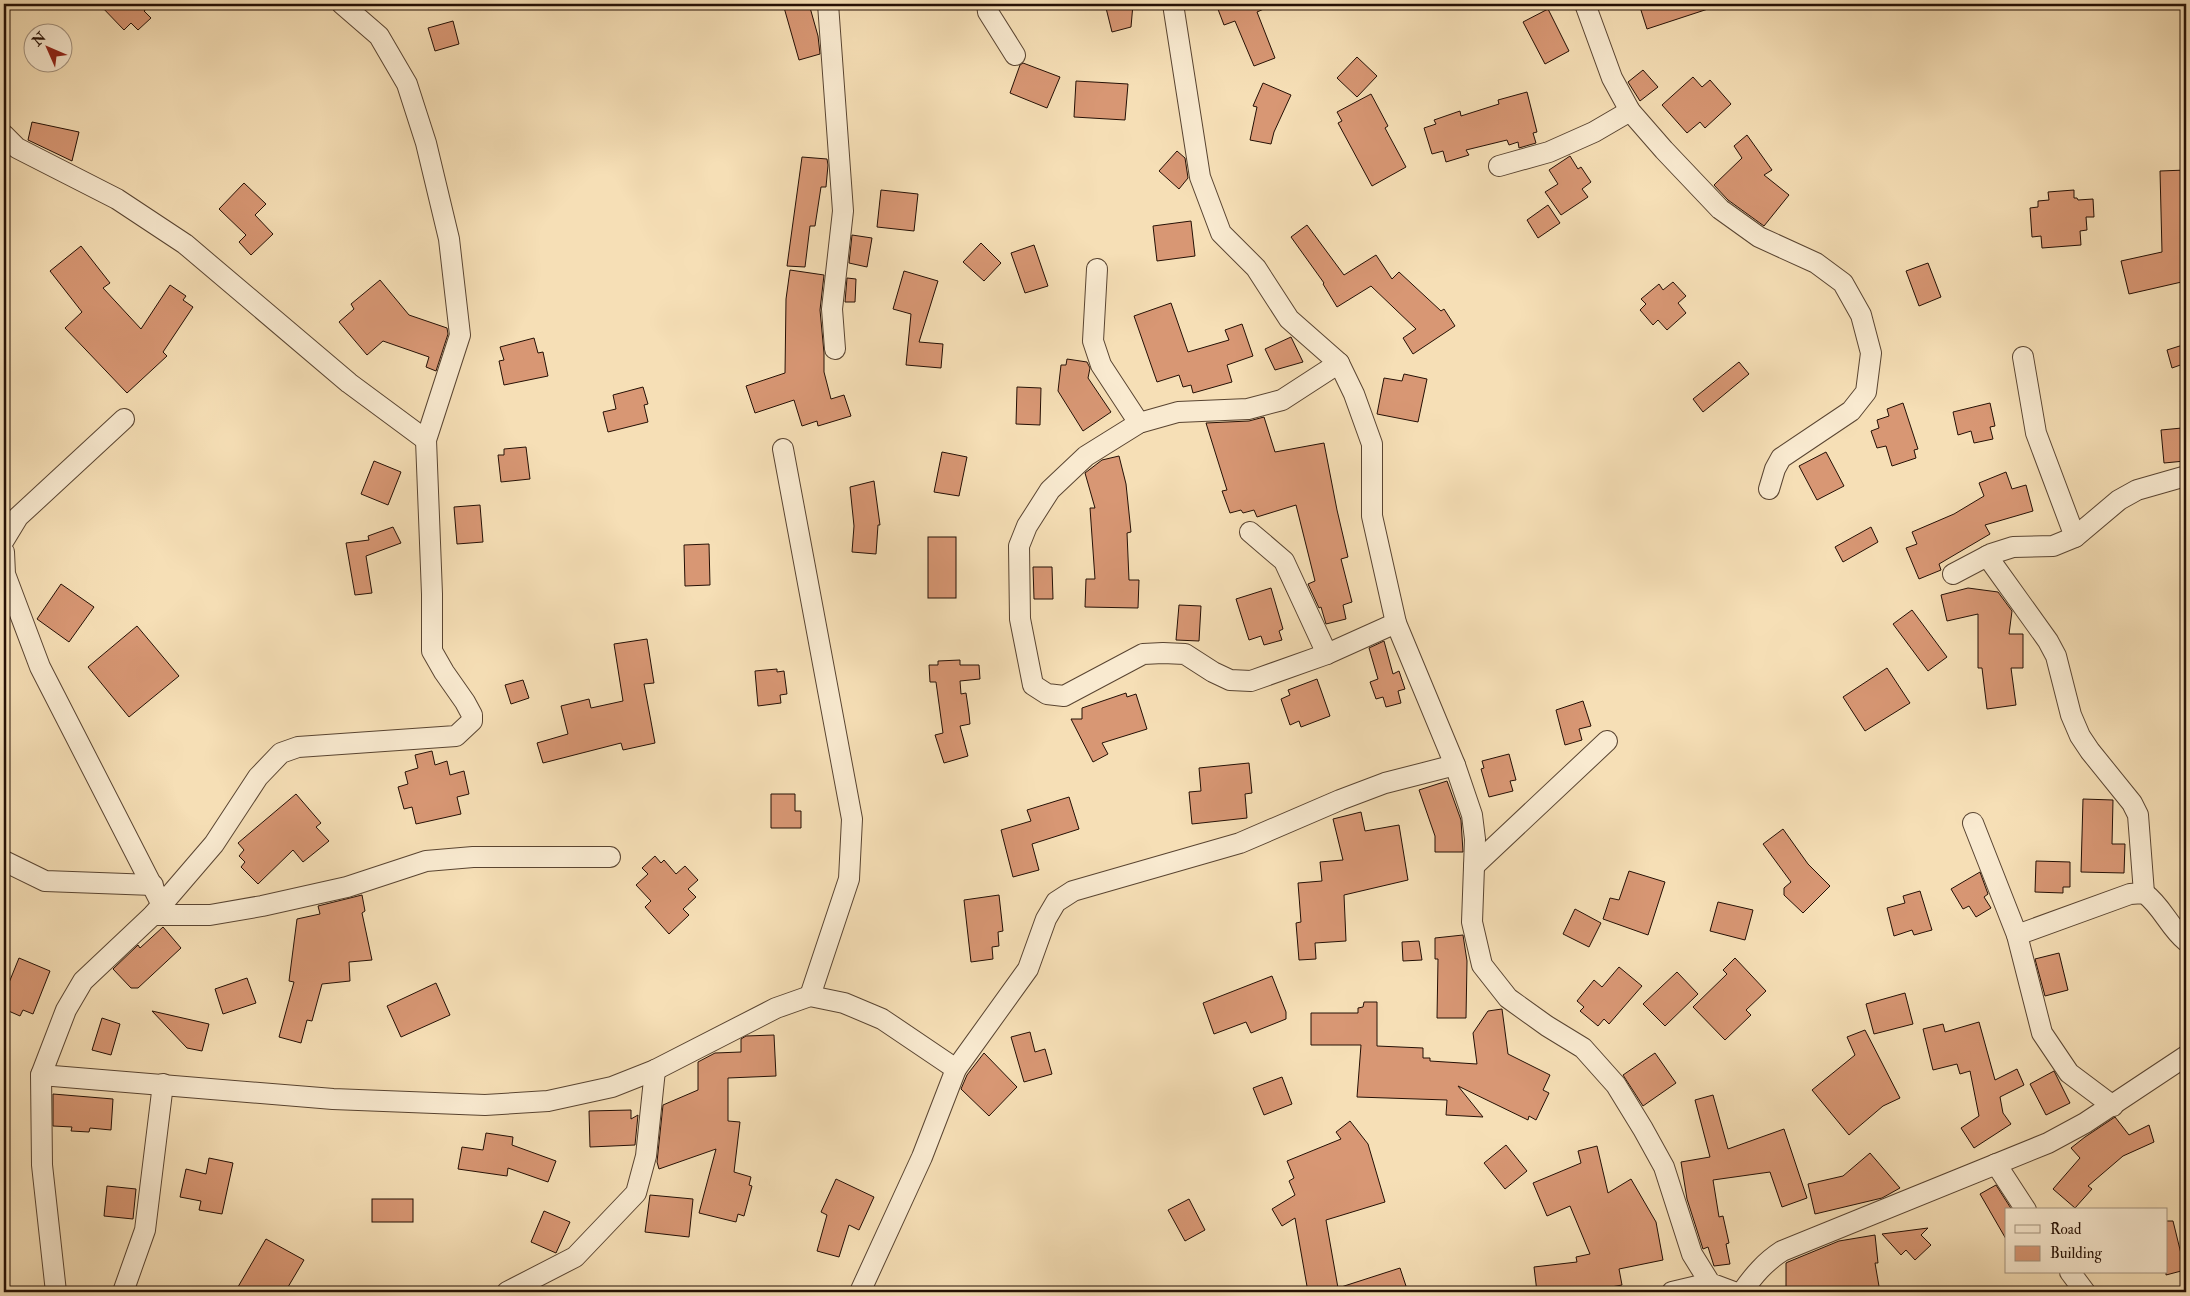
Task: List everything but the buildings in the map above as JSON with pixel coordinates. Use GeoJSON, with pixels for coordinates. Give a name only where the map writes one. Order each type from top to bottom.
{"type":"FeatureCollection","features":[{"type":"Feature","properties":{"kind":"street"},"geometry":{"type":"LineString","coordinates":[[56,1292],[42,1166],[41,1075],[66,1010],[82,981],[158,910],[214,844],[258,777],[281,753],[298,747],[456,736],[472,721],[472,715],[465,702],[432,651],[432,594],[426,440],[460,335],[449,239],[426,143],[406,84],[379,36],[342,4]]}},
{"type":"Feature","properties":{"kind":"street"},"geometry":{"type":"LineString","coordinates":[[828,4],[843,211],[832,309],[835,349]]}},
{"type":"Feature","properties":{"kind":"street"},"geometry":{"type":"LineString","coordinates":[[987,4],[988,12],[1015,55]]}},
{"type":"Feature","properties":{"kind":"street"},"geometry":{"type":"LineString","coordinates":[[1173,4],[1200,177],[1221,234],[1256,268],[1289,319],[1339,363],[1354,394],[1372,444],[1372,516],[1396,623],[1456,764],[1472,815],[1474,866],[1472,922],[1482,965],[1508,998],[1547,1026],[1584,1048],[1616,1086],[1664,1167],[1692,1254],[1710,1283]]}},
{"type":"Feature","properties":{"kind":"street"},"geometry":{"type":"LineString","coordinates":[[1585,4],[1612,78],[1630,111],[1664,150],[1720,209],[1759,237],[1816,263],[1843,283],[1861,315],[1871,353],[1866,392],[1851,411],[1781,458],[1770,489]]}},
{"type":"Feature","properties":{"kind":"street"},"geometry":{"type":"LineString","coordinates":[[1499,166],[1549,152],[1594,132],[1630,111]]}},
{"type":"Feature","properties":{"kind":"street"},"geometry":{"type":"LineString","coordinates":[[8,146],[117,199],[185,244],[349,383],[426,440]]}},
{"type":"Feature","properties":{"kind":"street"},"geometry":{"type":"LineString","coordinates":[[1097,269],[1093,341],[1101,365],[1139,423]]}},
{"type":"Feature","properties":{"kind":"street"},"geometry":{"type":"LineString","coordinates":[[2023,358],[2036,433],[2075,536]]}},
{"type":"Feature","properties":{"kind":"street"},"geometry":{"type":"LineString","coordinates":[[1339,363],[1282,400],[1248,409],[1178,412],[1139,423],[1086,456],[1050,490],[1027,526],[1018,546],[1020,619],[1033,685],[1046,694],[1064,696],[1143,654],[1185,654],[1213,672],[1230,680],[1251,681],[1327,654],[1396,623]]}},
{"type":"Feature","properties":{"kind":"street"},"geometry":{"type":"LineString","coordinates":[[4,540],[18,517],[124,419]]}},
{"type":"Feature","properties":{"kind":"street"},"geometry":{"type":"LineString","coordinates":[[783,449],[852,818],[849,879],[810,996]]}},
{"type":"Feature","properties":{"kind":"street"},"geometry":{"type":"LineString","coordinates":[[1953,574],[1987,556],[2013,548],[2052,546],[2075,536],[2119,500],[2138,490],[2186,476]]}},
{"type":"Feature","properties":{"kind":"street"},"geometry":{"type":"LineString","coordinates":[[1250,532],[1284,561],[1327,654]]}},
{"type":"Feature","properties":{"kind":"street"},"geometry":{"type":"LineString","coordinates":[[4,552],[5,574],[40,667],[154,885],[158,910]]}},
{"type":"Feature","properties":{"kind":"street"},"geometry":{"type":"LineString","coordinates":[[1987,556],[2048,641],[2056,656],[2071,715],[2080,736],[2132,803],[2138,815],[2144,893]]}},
{"type":"Feature","properties":{"kind":"street"},"geometry":{"type":"LineString","coordinates":[[1474,866],[1607,741]]}},
{"type":"Feature","properties":{"kind":"street"},"geometry":{"type":"LineString","coordinates":[[860,1292],[922,1157],[956,1068],[1028,969],[1046,919],[1056,902],[1072,890],[1240,842],[1385,783],[1456,764]]}},
{"type":"Feature","properties":{"kind":"street"},"geometry":{"type":"LineString","coordinates":[[1973,823],[2017,935],[2042,1033],[2069,1073],[2113,1106]]}},
{"type":"Feature","properties":{"kind":"street"},"geometry":{"type":"LineString","coordinates":[[158,910],[210,915],[262,906],[347,887],[426,861],[473,857],[610,857]]}},
{"type":"Feature","properties":{"kind":"street"},"geometry":{"type":"LineString","coordinates":[[4,862],[45,881],[154,885]]}},
{"type":"Feature","properties":{"kind":"street"},"geometry":{"type":"LineString","coordinates":[[2017,935],[2130,894],[2144,893],[2154,900],[2176,933],[2186,941]]}},
{"type":"Feature","properties":{"kind":"street"},"geometry":{"type":"LineString","coordinates":[[41,1075],[333,1099],[485,1104],[548,1101],[612,1086],[655,1070],[776,1008],[810,996],[844,1003],[882,1019],[956,1068]]}},
{"type":"Feature","properties":{"kind":"street"},"geometry":{"type":"LineString","coordinates":[[1742,1292],[1769,1260],[1782,1251],[2048,1143],[2086,1124],[2186,1056]]}},
{"type":"Feature","properties":{"kind":"street"},"geometry":{"type":"LineString","coordinates":[[507,1292],[575,1257],[636,1193],[646,1156],[655,1070]]}},
{"type":"Feature","properties":{"kind":"street"},"geometry":{"type":"LineString","coordinates":[[123,1292],[145,1230],[163,1084]]}},
{"type":"Feature","properties":{"kind":"street"},"geometry":{"type":"LineString","coordinates":[[1996,1164],[2025,1208]]}},
{"type":"Feature","properties":{"kind":"street"},"geometry":{"type":"LineString","coordinates":[[2072,1274],[2085,1292]]}},
{"type":"Feature","properties":{"kind":"street"},"geometry":{"type":"LineString","coordinates":[[1672,1292],[1710,1283],[1734,1292]]}}]}
